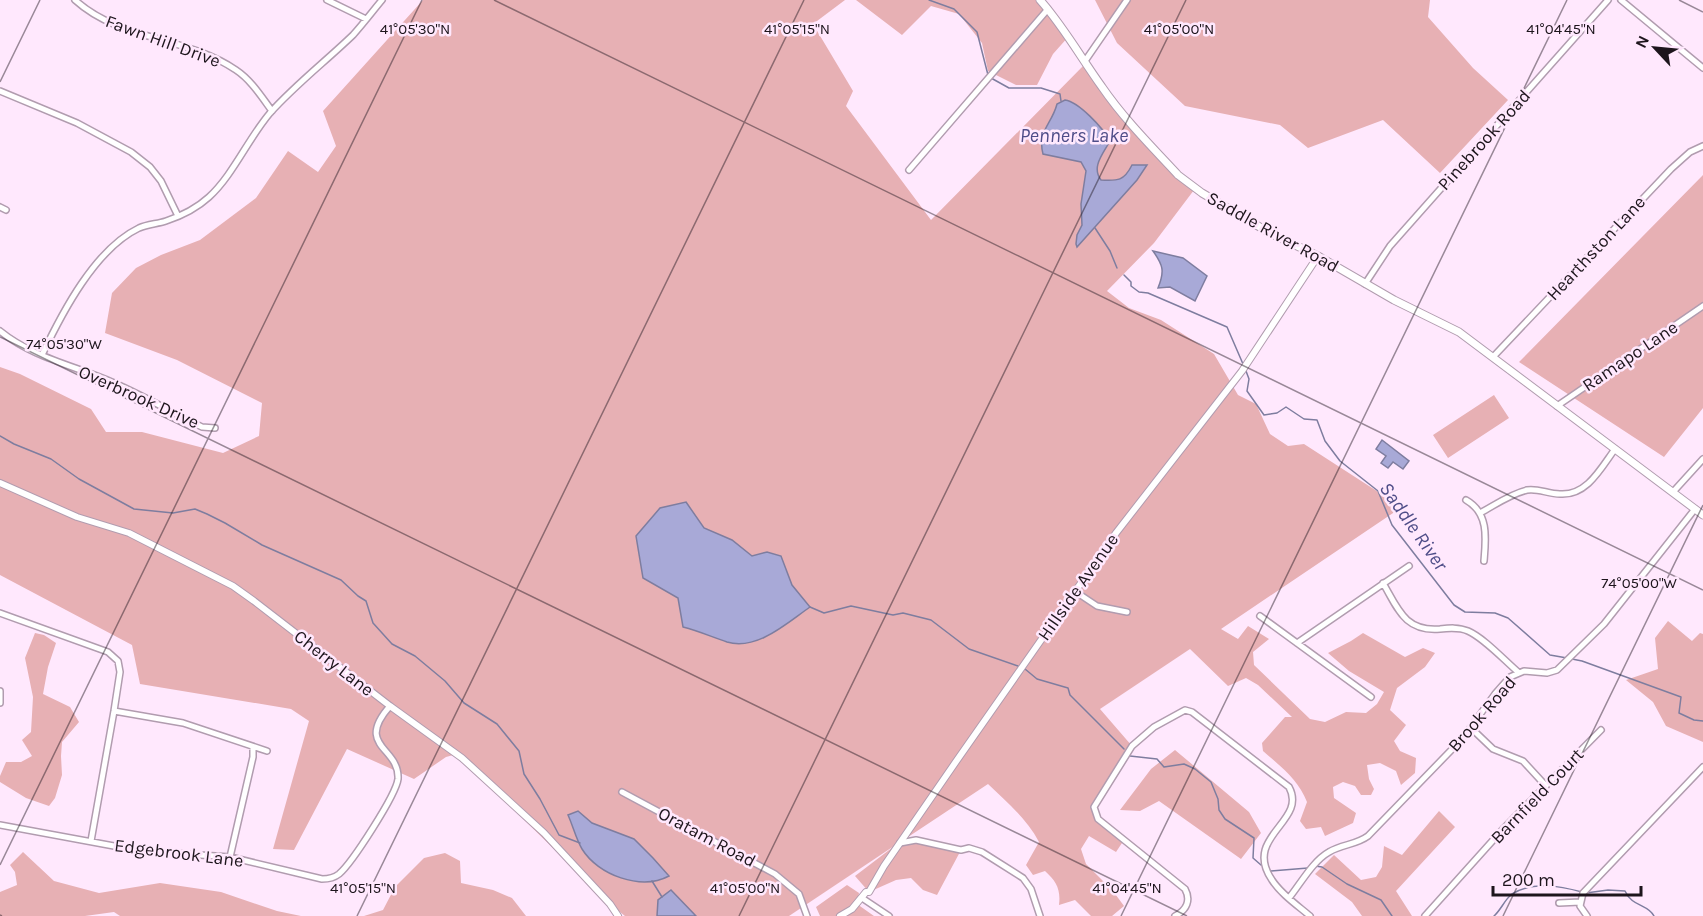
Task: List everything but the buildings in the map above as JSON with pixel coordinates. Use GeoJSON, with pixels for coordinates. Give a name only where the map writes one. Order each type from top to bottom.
{"type":"FeatureCollection","features":[{"type":"Feature","properties":{"kind":"main road","name":"Saddle River Road"},"geometry":{"type":"LineString","coordinates":[[1040,0],[1122,113],[1178,175],[1210,198],[1270,233],[1318,256],[1365,284],[1459,332],[1703,515]]}},
{"type":"Feature","properties":{"kind":"street","name":"Fawn Hill Drive"},"geometry":{"type":"LineString","coordinates":[[75,0],[100,18],[121,28],[158,38],[220,61],[245,77],[272,111]]}},
{"type":"Feature","properties":{"kind":"street"},"geometry":{"type":"LineString","coordinates":[[327,0],[366,19]]}},
{"type":"Feature","properties":{"kind":"street"},"geometry":{"type":"LineString","coordinates":[[42,356],[68,304],[83,281],[108,252],[138,228],[178,216],[196,207],[213,193],[272,111],[354,33],[382,0]]}},
{"type":"Feature","properties":{"kind":"street"},"geometry":{"type":"LineString","coordinates":[[1085,61],[1127,0]]}},
{"type":"Feature","properties":{"kind":"street","name":"Pinebrook Road"},"geometry":{"type":"LineString","coordinates":[[1365,284],[1390,246],[1608,0]]}},
{"type":"Feature","properties":{"kind":"street"},"geometry":{"type":"LineString","coordinates":[[1621,0],[1703,68]]}},
{"type":"Feature","properties":{"kind":"street"},"geometry":{"type":"LineString","coordinates":[[909,170],[1048,9]]}},
{"type":"Feature","properties":{"kind":"street"},"geometry":{"type":"LineString","coordinates":[[0,91],[77,123],[131,152],[150,167],[178,216]]}},
{"type":"Feature","properties":{"kind":"street","name":"Hearthston Lane"},"geometry":{"type":"LineString","coordinates":[[1493,357],[1671,169],[1690,152],[1703,146]]}},
{"type":"Feature","properties":{"kind":"street","name":"Hillside Avenue"},"geometry":{"type":"LineString","coordinates":[[840,916],[852,909],[866,892],[869,892],[900,843],[1116,533],[1255,354],[1318,256]]}},
{"type":"Feature","properties":{"kind":"street","name":"Ramapo Lane"},"geometry":{"type":"LineString","coordinates":[[1557,406],[1703,306]]}},
{"type":"Feature","properties":{"kind":"street","name":"Overbrook Drive"},"geometry":{"type":"LineString","coordinates":[[0,331],[42,356],[113,382],[202,427],[215,428]]}},
{"type":"Feature","properties":{"kind":"street"},"geometry":{"type":"LineString","coordinates":[[1480,513],[1527,490],[1563,495],[1577,492],[1587,485],[1615,449]]}},
{"type":"Feature","properties":{"kind":"street"},"geometry":{"type":"LineString","coordinates":[[1673,492],[1703,459]]}},
{"type":"Feature","properties":{"kind":"street","name":"Cherry Lane"},"geometry":{"type":"LineString","coordinates":[[0,483],[77,517],[129,533],[233,586],[462,758],[544,833],[610,904],[618,916]]}},
{"type":"Feature","properties":{"kind":"street"},"geometry":{"type":"LineString","coordinates":[[1466,500],[1480,513],[1485,531],[1484,561]]}},
{"type":"Feature","properties":{"kind":"street","name":"Brook Road"},"geometry":{"type":"LineString","coordinates":[[1289,898],[1323,856],[1368,837],[1471,728],[1497,691],[1510,677],[1518,672],[1552,672],[1572,656],[1615,612],[1695,509]]}},
{"type":"Feature","properties":{"kind":"street"},"geometry":{"type":"LineString","coordinates":[[1297,643],[1409,566]]}},
{"type":"Feature","properties":{"kind":"street"},"geometry":{"type":"LineString","coordinates":[[1383,583],[1398,610],[1412,624],[1432,630],[1456,628],[1468,631],[1518,672]]}},
{"type":"Feature","properties":{"kind":"street"},"geometry":{"type":"LineString","coordinates":[[1076,592],[1097,606],[1127,612]]}},
{"type":"Feature","properties":{"kind":"street"},"geometry":{"type":"LineString","coordinates":[[0,623],[2,614],[114,655],[118,661],[120,672],[91,842]]}},
{"type":"Feature","properties":{"kind":"street"},"geometry":{"type":"LineString","coordinates":[[1260,616],[1371,697]]}},
{"type":"Feature","properties":{"kind":"street"},"geometry":{"type":"LineString","coordinates":[[0,691],[0,704]]}},
{"type":"Feature","properties":{"kind":"street","name":"Edgebrook Lane"},"geometry":{"type":"LineString","coordinates":[[0,825],[141,851],[230,857],[330,879],[339,874],[378,820],[396,787],[398,777],[396,768],[379,743],[376,728],[380,717],[390,706]]}},
{"type":"Feature","properties":{"kind":"street"},"geometry":{"type":"LineString","coordinates":[[1175,916],[1186,907],[1188,897],[1185,889],[1098,819],[1094,807],[1132,746],[1154,727],[1185,710],[1202,719],[1285,783],[1291,791],[1293,801],[1291,811],[1272,834],[1264,854],[1264,864],[1272,880],[1310,916]]}},
{"type":"Feature","properties":{"kind":"street"},"geometry":{"type":"LineString","coordinates":[[114,711],[183,723],[267,752]]}},
{"type":"Feature","properties":{"kind":"street"},"geometry":{"type":"LineString","coordinates":[[1471,728],[1493,749],[1522,761],[1546,786]]}},
{"type":"Feature","properties":{"kind":"street","name":"Barnfield Court"},"geometry":{"type":"LineString","coordinates":[[1425,916],[1482,852],[1601,730]]}},
{"type":"Feature","properties":{"kind":"street"},"geometry":{"type":"LineString","coordinates":[[230,857],[253,757],[252,747]]}},
{"type":"Feature","properties":{"kind":"street"},"geometry":{"type":"LineString","coordinates":[[1587,916],[1581,911],[1580,902],[1585,890],[1703,768]]}},
{"type":"Feature","properties":{"kind":"street","name":"Oratam Road"},"geometry":{"type":"LineString","coordinates":[[622,792],[775,874],[798,894],[807,916]]}},
{"type":"Feature","properties":{"kind":"street"},"geometry":{"type":"LineString","coordinates":[[900,843],[916,840],[982,852],[1023,878],[1031,889],[1040,916]]}},
{"type":"Feature","properties":{"kind":"street"},"geometry":{"type":"LineString","coordinates":[[862,898],[889,916]]}},
{"type":"Feature","properties":{"kind":"street"},"geometry":{"type":"LineString","coordinates":[[1559,903],[1580,902]]}},
{"type":"Feature","properties":{"kind":"shaded area"},"geometry":{"type":"Polygon","coordinates":[[[423,0],[845,0],[813,24],[853,91],[846,106],[931,220],[1084,65],[1108,100],[1194,190],[1154,243],[1107,291],[1129,308],[1161,320],[1214,354],[1238,395],[1256,404],[1270,434],[1288,446],[1304,444],[1386,497],[1399,509],[1221,629],[1238,639],[1248,626],[1269,639],[1253,652],[1254,665],[1310,719],[1325,722],[1346,712],[1366,713],[1377,704],[1384,692],[1349,671],[1328,653],[1363,633],[1405,657],[1423,648],[1435,653],[1425,667],[1397,688],[1390,710],[1406,725],[1394,741],[1400,751],[1416,758],[1415,773],[1401,785],[1396,771],[1380,763],[1367,765],[1369,779],[1374,789],[1371,795],[1361,795],[1355,786],[1343,782],[1333,787],[1334,798],[1356,813],[1353,823],[1325,836],[1321,827],[1306,829],[1300,821],[1307,802],[1303,794],[1288,774],[1263,751],[1262,743],[1285,717],[1292,717],[1258,685],[1246,678],[1228,686],[1190,649],[1100,709],[1132,746],[1095,802],[1098,819],[1124,840],[1116,852],[1089,836],[1081,849],[1086,864],[1113,891],[1124,906],[1112,916],[1091,916],[1075,900],[1059,905],[1057,886],[1052,878],[1045,871],[1033,875],[1026,865],[1039,842],[1016,811],[988,784],[899,843],[916,840],[961,850],[937,895],[923,890],[911,878],[896,880],[869,892],[855,876],[897,844],[789,916],[625,916],[457,754],[446,757],[414,779],[347,749],[294,850],[273,849],[309,721],[291,709],[140,684],[132,645],[0,575],[0,367],[20,374],[91,409],[106,432],[142,432],[223,453],[259,436],[262,403],[177,360],[105,333],[112,293],[136,268],[161,255],[200,240],[256,198],[288,151],[318,172],[336,146],[323,111],[423,0]]]}},
{"type":"Feature","properties":{"kind":"shaded area"},"geometry":{"type":"Polygon","coordinates":[[[856,0],[1040,0],[1069,36],[1053,54],[1037,85],[1016,85],[988,71],[982,43],[959,14],[931,6],[902,35],[856,0]]]}},
{"type":"Feature","properties":{"kind":"shaded area"},"geometry":{"type":"Polygon","coordinates":[[[1095,0],[1430,0],[1428,17],[1473,68],[1508,100],[1440,173],[1383,120],[1308,148],[1280,125],[1185,106],[1117,43],[1095,0]]]}},
{"type":"Feature","properties":{"kind":"shaded area"},"geometry":{"type":"Polygon","coordinates":[[[1703,175],[1703,408],[1664,457],[1519,362],[1703,175]]]}},
{"type":"Feature","properties":{"kind":"shaded area"},"geometry":{"type":"Polygon","coordinates":[[[1494,395],[1509,418],[1448,458],[1433,435],[1494,395]]]}},
{"type":"Feature","properties":{"kind":"shaded area"},"geometry":{"type":"Polygon","coordinates":[[[1668,621],[1692,641],[1700,633],[1703,634],[1703,742],[1666,726],[1653,702],[1626,680],[1658,669],[1655,638],[1668,621]]]}},
{"type":"Feature","properties":{"kind":"shaded area"},"geometry":{"type":"Polygon","coordinates":[[[35,633],[44,635],[56,643],[48,667],[43,694],[70,707],[79,722],[62,742],[62,775],[55,798],[49,806],[26,798],[0,782],[6,762],[21,762],[32,756],[22,740],[31,732],[33,697],[25,658],[35,633]]]}},
{"type":"Feature","properties":{"kind":"shaded area"},"geometry":{"type":"Polygon","coordinates":[[[1175,750],[1249,812],[1261,833],[1241,859],[1159,801],[1140,811],[1120,810],[1151,769],[1175,750]]]}},
{"type":"Feature","properties":{"kind":"shaded area"},"geometry":{"type":"Polygon","coordinates":[[[1439,811],[1455,827],[1396,891],[1412,916],[1362,916],[1352,902],[1315,874],[1334,855],[1361,880],[1376,877],[1382,867],[1384,846],[1402,855],[1439,811]]]}},
{"type":"Feature","properties":{"kind":"shaded area"},"geometry":{"type":"Polygon","coordinates":[[[23,852],[54,881],[99,893],[160,883],[221,892],[277,911],[301,916],[120,916],[114,912],[85,916],[0,916],[0,892],[17,885],[15,872],[10,865],[23,852]]]}},
{"type":"Feature","properties":{"kind":"shaded area"},"geometry":{"type":"Polygon","coordinates":[[[445,853],[460,861],[461,883],[493,890],[512,898],[526,916],[364,916],[383,910],[395,887],[424,858],[445,853]]]}},
{"type":"Feature","properties":{"kind":"shaded area"},"geometry":{"type":"Polygon","coordinates":[[[847,885],[859,893],[857,904],[874,916],[820,916],[816,907],[847,885]]]}},
{"type":"Feature","properties":{"kind":"water","name":"Penners Lake"},"geometry":{"type":"Polygon","coordinates":[[[1065,100],[1077,105],[1090,116],[1110,141],[1098,165],[1098,175],[1101,180],[1120,179],[1132,165],[1147,165],[1137,180],[1077,247],[1077,235],[1082,225],[1081,204],[1086,171],[1081,162],[1043,154],[1042,146],[1043,133],[1057,104],[1065,100]]]}},
{"type":"Feature","properties":{"kind":"water"},"geometry":{"type":"Polygon","coordinates":[[[1153,251],[1183,258],[1207,276],[1195,301],[1170,287],[1158,288],[1162,268],[1153,251]]]}},
{"type":"Feature","properties":{"kind":"water"},"geometry":{"type":"Polygon","coordinates":[[[1382,440],[1409,461],[1403,469],[1393,462],[1388,468],[1381,463],[1386,456],[1376,449],[1382,440]]]}},
{"type":"Feature","properties":{"kind":"water"},"geometry":{"type":"Polygon","coordinates":[[[686,502],[704,528],[732,540],[752,556],[767,552],[781,556],[792,585],[810,607],[771,634],[749,643],[727,642],[683,627],[678,598],[643,578],[636,536],[660,508],[686,502]]]}},
{"type":"Feature","properties":{"kind":"water"},"geometry":{"type":"Polygon","coordinates":[[[578,811],[592,823],[634,839],[669,876],[646,882],[633,881],[609,873],[598,866],[582,849],[568,815],[578,811]]]}},
{"type":"Feature","properties":{"kind":"water"},"geometry":{"type":"Polygon","coordinates":[[[671,890],[696,916],[657,916],[658,900],[671,890]]]}},
{"type":"Feature","properties":{"kind":"waterway","name":"Saddle River"},"geometry":{"type":"LineString","coordinates":[[929,0],[954,9],[977,32],[988,75]]}},
{"type":"Feature","properties":{"kind":"waterway","name":"Saddle River"},"geometry":{"type":"LineString","coordinates":[[991,78],[1009,88],[1041,88],[1060,94],[1061,101]]}},
{"type":"Feature","properties":{"kind":"waterway","name":"Saddle River"},"geometry":{"type":"LineString","coordinates":[[1095,228],[1110,251],[1117,268]]}},
{"type":"Feature","properties":{"kind":"waterway","name":"Saddle River"},"geometry":{"type":"LineString","coordinates":[[1124,275],[1131,282],[1131,286],[1139,292],[1148,293],[1227,327],[1243,364]]}},
{"type":"Feature","properties":{"kind":"waterway","name":"Saddle River"},"geometry":{"type":"LineString","coordinates":[[1246,371],[1249,379],[1247,391],[1264,415],[1277,413],[1286,407],[1304,419],[1317,420],[1325,441],[1340,461],[1378,491],[1392,525],[1454,605],[1465,612],[1495,613],[1508,618],[1550,655],[1567,658]]}},
{"type":"Feature","properties":{"kind":"waterway"},"geometry":{"type":"LineString","coordinates":[[0,436],[51,459],[79,479],[134,509],[173,513],[195,509],[225,523],[262,545],[341,580],[366,601],[373,623],[392,644],[415,656],[445,681],[464,703],[497,724],[519,751],[524,774],[559,835],[580,843]]}},
{"type":"Feature","properties":{"kind":"waterway"},"geometry":{"type":"LineString","coordinates":[[810,607],[824,613],[851,606],[893,615],[903,613],[931,620],[969,649],[1018,666]]}},
{"type":"Feature","properties":{"kind":"waterway","name":"Saddle River"},"geometry":{"type":"LineString","coordinates":[[1572,659],[1681,697],[1679,713],[1694,720],[1703,721]]}},
{"type":"Feature","properties":{"kind":"waterway"},"geometry":{"type":"LineString","coordinates":[[1025,669],[1037,679],[1068,688],[1070,695],[1124,749]]}},
{"type":"Feature","properties":{"kind":"waterway"},"geometry":{"type":"LineString","coordinates":[[1130,756],[1157,759],[1164,767],[1184,764],[1195,769],[1211,782],[1218,799],[1219,810],[1225,819],[1254,838],[1253,858],[1261,865]]}},
{"type":"Feature","properties":{"kind":"waterway"},"geometry":{"type":"LineString","coordinates":[[1315,866],[1322,867],[1347,884],[1381,900],[1392,916]]}},
{"type":"Feature","properties":{"kind":"waterway"},"geometry":{"type":"LineString","coordinates":[[1271,871],[1308,868]]}},
{"type":"Feature","properties":{"kind":"waterway"},"geometry":{"type":"LineString","coordinates":[[652,881],[662,897]]}},
{"type":"Feature","properties":{"kind":"waterway"},"geometry":{"type":"LineString","coordinates":[[1494,916],[1512,894],[1529,887],[1556,887],[1582,892]]}},
{"type":"Feature","properties":{"kind":"waterway"},"geometry":{"type":"LineString","coordinates":[[1586,893],[1608,890],[1625,891],[1632,900],[1648,909],[1654,916]]}}]}
